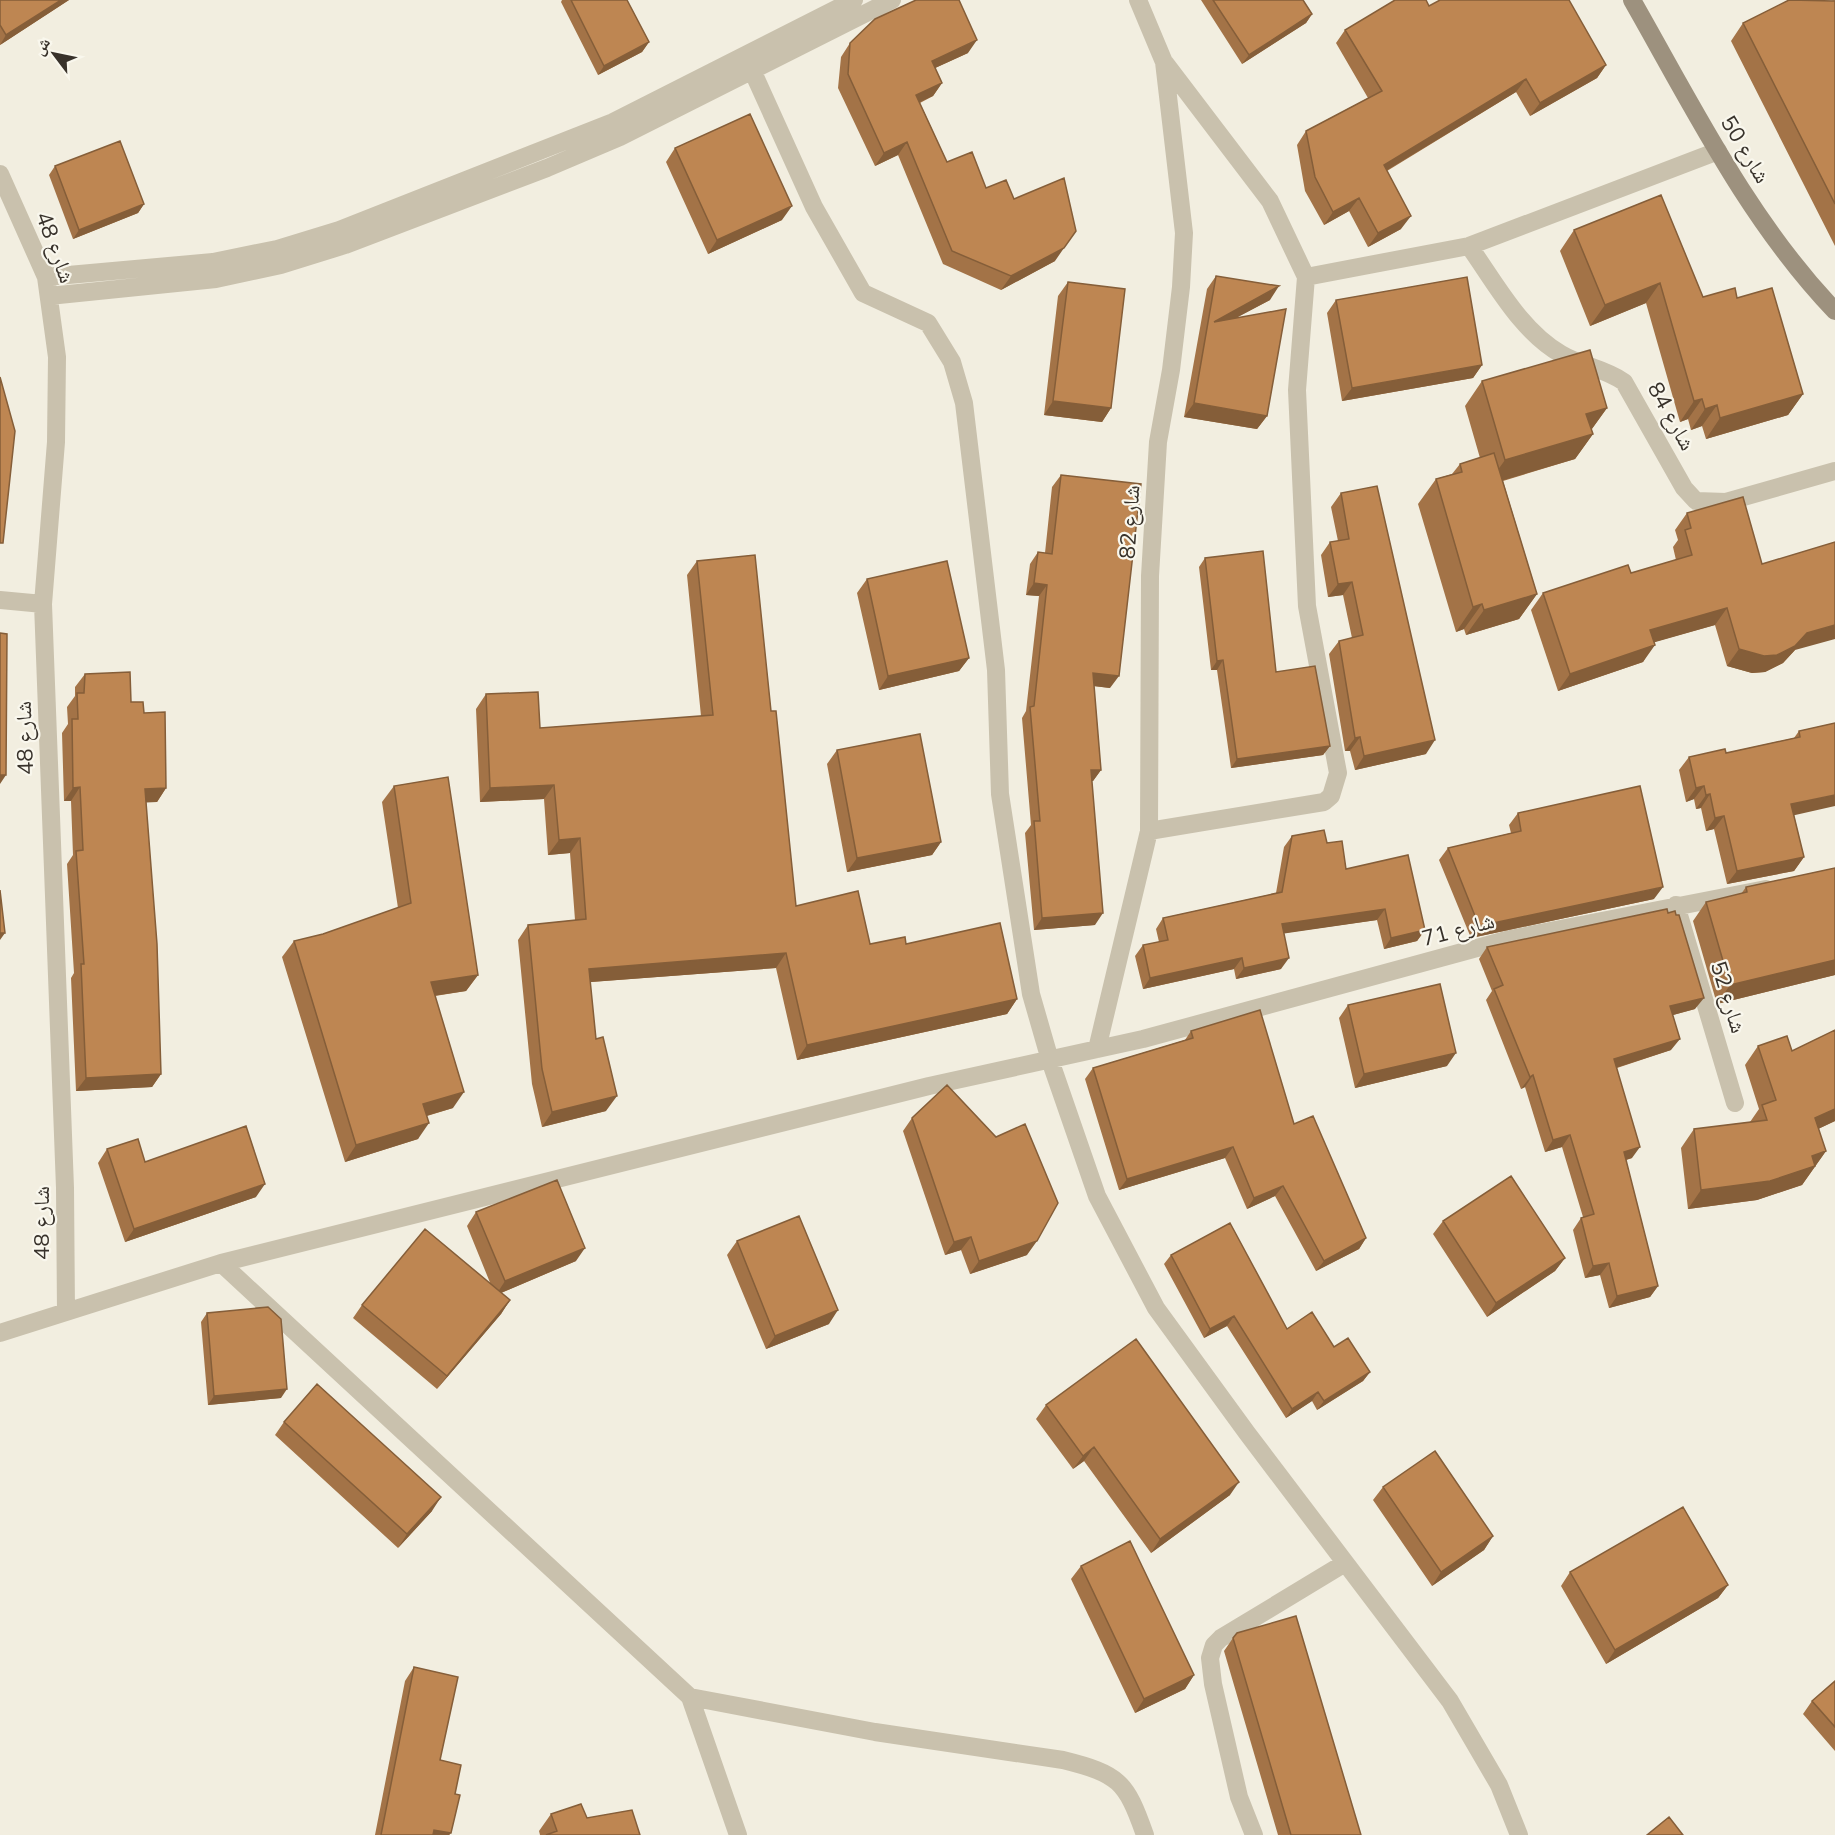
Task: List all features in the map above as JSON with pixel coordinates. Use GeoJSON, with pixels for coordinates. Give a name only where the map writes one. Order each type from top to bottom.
{"type":"FeatureCollection","features":[{"type":"Feature","properties":{"kind":"street"},"geometry":{"type":"LineString","coordinates":[[46,278],[213,262],[277,249],[339,230],[613,122],[854,0]]}},
{"type":"Feature","properties":{"kind":"street"},"geometry":{"type":"LineString","coordinates":[[50,296],[216,279],[281,265],[345,245],[599,146],[892,0]]}},
{"type":"Feature","properties":{"kind":"street","name":"شارع 82"},"geometry":{"type":"LineString","coordinates":[[1097,1049],[1149,831],[1150,576],[1158,442],[1172,370],[1184,233],[1164,62],[1138,0]]}},
{"type":"Feature","properties":{"kind":"street","name":"شارع 50"},"geometry":{"type":"LineString","coordinates":[[1632,0],[1718,151],[1780,245],[1835,311]]}},
{"type":"Feature","properties":{"kind":"street"},"geometry":{"type":"LineString","coordinates":[[1149,831],[1324,802],[1331,796],[1335,785],[1336,759],[1307,606],[1297,390],[1305,277],[1270,201],[1164,62]]}},
{"type":"Feature","properties":{"kind":"street"},"geometry":{"type":"LineString","coordinates":[[752,70],[814,207],[863,293],[928,323],[952,362],[964,403],[996,670],[1000,794],[1031,994],[1050,1060],[1096,1196],[1156,1308],[1247,1433],[1450,1701],[1499,1785],[1519,1835]]}},
{"type":"Feature","properties":{"kind":"street"},"geometry":{"type":"LineString","coordinates":[[1305,277],[1469,246],[1718,151]]}},
{"type":"Feature","properties":{"kind":"street","name":"شارع 48"},"geometry":{"type":"LineString","coordinates":[[0,174],[46,278],[57,357],[56,442],[43,604],[65,1188],[66,1312]]}},
{"type":"Feature","properties":{"kind":"street","name":"شارع 84"},"geometry":{"type":"LineString","coordinates":[[1469,246],[1528,329],[1560,354],[1611,373],[1624,381],[1684,488],[1696,501],[1726,502],[1835,471]]}},
{"type":"Feature","properties":{"kind":"street"},"geometry":{"type":"LineString","coordinates":[[0,600],[43,604]]}},
{"type":"Feature","properties":{"kind":"street","name":"شارع 71"},"geometry":{"type":"LineString","coordinates":[[0,1333],[221,1263],[929,1086],[1097,1049],[1510,939],[1782,885]]}},
{"type":"Feature","properties":{"kind":"street","name":"شارع 52"},"geometry":{"type":"LineString","coordinates":[[1677,905],[1735,1103]]}},
{"type":"Feature","properties":{"kind":"street"},"geometry":{"type":"LineString","coordinates":[[221,1263],[690,1697],[738,1835]]}},
{"type":"Feature","properties":{"kind":"street"},"geometry":{"type":"LineString","coordinates":[[1254,1835],[1239,1797],[1214,1683],[1212,1650],[1221,1638],[1345,1563]]}},
{"type":"Feature","properties":{"kind":"street"},"geometry":{"type":"LineString","coordinates":[[690,1697],[875,1732],[1063,1760],[1090,1767],[1122,1785],[1132,1797],[1145,1835]]}},
{"type":"Feature","properties":{"kind":"building"},"geometry":{"type":"Polygon","coordinates":[[[0,0],[61,0],[6,35],[0,25],[0,0]]]}},
{"type":"Feature","properties":{"kind":"building"},"geometry":{"type":"Polygon","coordinates":[[[571,0],[627,0],[649,42],[604,66],[571,0]]]}},
{"type":"Feature","properties":{"kind":"building"},"geometry":{"type":"Polygon","coordinates":[[[916,0],[959,0],[977,40],[932,61],[942,83],[916,95],[947,162],[972,152],[986,188],[1006,180],[1014,199],[1064,178],[1076,231],[1064,248],[1011,276],[952,251],[907,142],[884,153],[848,74],[850,43],[875,19],[916,0]]]}},
{"type":"Feature","properties":{"kind":"building"},"geometry":{"type":"Polygon","coordinates":[[[1213,0],[1303,0],[1312,14],[1249,55],[1213,0]]]}},
{"type":"Feature","properties":{"kind":"building"},"geometry":{"type":"Polygon","coordinates":[[[1395,0],[1426,0],[1429,6],[1440,0],[1569,0],[1606,65],[1540,103],[1526,79],[1384,165],[1411,216],[1378,233],[1359,198],[1333,212],[1315,177],[1306,131],[1382,91],[1345,30],[1395,0]]]}},
{"type":"Feature","properties":{"kind":"building"},"geometry":{"type":"Polygon","coordinates":[[[1789,0],[1835,1],[1835,204],[1743,23],[1789,0]]]}},
{"type":"Feature","properties":{"kind":"building"},"geometry":{"type":"Polygon","coordinates":[[[750,114],[792,206],[717,240],[675,148],[750,114]]]}},
{"type":"Feature","properties":{"kind":"building"},"geometry":{"type":"Polygon","coordinates":[[[120,141],[144,204],[79,230],[55,166],[120,141]]]}},
{"type":"Feature","properties":{"kind":"building"},"geometry":{"type":"Polygon","coordinates":[[[1661,195],[1703,297],[1735,288],[1737,298],[1772,288],[1803,394],[1720,418],[1717,405],[1705,409],[1702,399],[1694,401],[1660,283],[1605,305],[1574,230],[1661,195]]]}},
{"type":"Feature","properties":{"kind":"building"},"geometry":{"type":"Polygon","coordinates":[[[1216,276],[1279,286],[1214,322],[1286,309],[1267,416],[1194,403],[1216,276]]]}},
{"type":"Feature","properties":{"kind":"building"},"geometry":{"type":"Polygon","coordinates":[[[1467,277],[1482,365],[1352,388],[1336,300],[1467,277]]]}},
{"type":"Feature","properties":{"kind":"building"},"geometry":{"type":"Polygon","coordinates":[[[1068,282],[1125,289],[1111,408],[1053,401],[1068,282]]]}},
{"type":"Feature","properties":{"kind":"building"},"geometry":{"type":"Polygon","coordinates":[[[1590,350],[1607,408],[1586,414],[1593,434],[1505,460],[1482,381],[1590,350]]]}},
{"type":"Feature","properties":{"kind":"building"},"geometry":{"type":"Polygon","coordinates":[[[0,377],[15,431],[3,543],[0,543],[0,377]]]}},
{"type":"Feature","properties":{"kind":"building"},"geometry":{"type":"Polygon","coordinates":[[[1494,453],[1537,594],[1484,610],[1482,604],[1473,607],[1436,479],[1462,472],[1460,464],[1494,453]]]}},
{"type":"Feature","properties":{"kind":"building"},"geometry":{"type":"Polygon","coordinates":[[[1061,475],[1141,484],[1119,676],[1093,673],[1101,770],[1091,770],[1103,913],[1042,918],[1034,821],[1040,821],[1030,707],[1034,706],[1047,585],[1034,583],[1038,552],[1052,554],[1061,475]]]}},
{"type":"Feature","properties":{"kind":"building"},"geometry":{"type":"Polygon","coordinates":[[[1377,486],[1435,740],[1364,756],[1360,737],[1355,738],[1339,641],[1363,635],[1352,582],[1338,584],[1330,542],[1349,539],[1341,493],[1377,486]]]}},
{"type":"Feature","properties":{"kind":"building"},"geometry":{"type":"Polygon","coordinates":[[[1743,497],[1762,564],[1835,542],[1835,625],[1807,633],[1795,646],[1777,655],[1764,656],[1739,649],[1727,608],[1650,630],[1655,645],[1570,674],[1543,593],[1628,565],[1631,573],[1692,555],[1685,530],[1691,528],[1687,513],[1743,497]]]}},
{"type":"Feature","properties":{"kind":"building"},"geometry":{"type":"Polygon","coordinates":[[[1263,551],[1276,672],[1315,666],[1330,746],[1237,759],[1223,660],[1217,661],[1205,558],[1263,551]]]}},
{"type":"Feature","properties":{"kind":"building"},"geometry":{"type":"Polygon","coordinates":[[[755,555],[771,711],[776,711],[796,906],[858,891],[870,944],[905,937],[906,944],[1000,923],[1017,999],[807,1045],[786,953],[589,969],[596,1039],[603,1037],[617,1096],[552,1112],[542,1069],[528,925],[586,919],[580,838],[559,840],[554,785],[490,788],[486,694],[538,692],[540,728],[713,715],[697,561],[755,555]]]}},
{"type":"Feature","properties":{"kind":"building"},"geometry":{"type":"Polygon","coordinates":[[[947,561],[969,658],[888,676],[867,579],[947,561]]]}},
{"type":"Feature","properties":{"kind":"building"},"geometry":{"type":"Polygon","coordinates":[[[0,633],[7,634],[6,775],[0,775],[0,633]]]}},
{"type":"Feature","properties":{"kind":"building"},"geometry":{"type":"Polygon","coordinates":[[[130,672],[131,702],[143,702],[144,713],[165,712],[166,788],[145,789],[157,944],[161,1074],[86,1078],[81,964],[84,964],[76,851],[83,850],[80,787],[73,788],[72,719],[78,719],[77,693],[84,693],[85,674],[130,672]]]}},
{"type":"Feature","properties":{"kind":"building"},"geometry":{"type":"Polygon","coordinates":[[[1835,723],[1835,795],[1791,804],[1804,857],[1737,871],[1724,816],[1715,818],[1710,794],[1706,795],[1704,786],[1696,788],[1689,757],[1725,749],[1726,753],[1800,737],[1799,731],[1835,723]]]}},
{"type":"Feature","properties":{"kind":"building"},"geometry":{"type":"Polygon","coordinates":[[[920,734],[941,842],[857,858],[837,750],[920,734]]]}},
{"type":"Feature","properties":{"kind":"building"},"geometry":{"type":"Polygon","coordinates":[[[448,777],[478,975],[431,982],[464,1092],[423,1104],[429,1123],[356,1145],[294,941],[323,934],[411,903],[394,786],[448,777]]]}},
{"type":"Feature","properties":{"kind":"building"},"geometry":{"type":"Polygon","coordinates":[[[1640,786],[1663,887],[1479,926],[1448,848],[1521,831],[1518,813],[1640,786]]]}},
{"type":"Feature","properties":{"kind":"building"},"geometry":{"type":"Polygon","coordinates":[[[1324,830],[1327,843],[1342,841],[1346,869],[1408,855],[1425,930],[1391,938],[1385,909],[1282,924],[1289,958],[1244,968],[1242,958],[1150,978],[1143,945],[1168,940],[1163,918],[1282,892],[1292,836],[1324,830]]]}},
{"type":"Feature","properties":{"kind":"building"},"geometry":{"type":"Polygon","coordinates":[[[1835,868],[1835,960],[1730,985],[1706,902],[1747,892],[1746,887],[1835,868]]]}},
{"type":"Feature","properties":{"kind":"building"},"geometry":{"type":"Polygon","coordinates":[[[0,890],[5,933],[0,933],[0,890]]]}},
{"type":"Feature","properties":{"kind":"building"},"geometry":{"type":"Polygon","coordinates":[[[1667,909],[1668,913],[1675,911],[1676,915],[1679,915],[1704,998],[1670,1006],[1680,1039],[1614,1059],[1640,1147],[1624,1152],[1658,1286],[1617,1296],[1609,1263],[1593,1266],[1581,1218],[1594,1214],[1570,1135],[1553,1140],[1533,1075],[1530,1077],[1494,989],[1503,985],[1487,947],[1667,909]]]}},
{"type":"Feature","properties":{"kind":"building"},"geometry":{"type":"Polygon","coordinates":[[[1440,984],[1456,1053],[1364,1074],[1348,1005],[1440,984]]]}},
{"type":"Feature","properties":{"kind":"building"},"geometry":{"type":"Polygon","coordinates":[[[1260,1010],[1294,1124],[1313,1116],[1366,1238],[1324,1261],[1283,1186],[1254,1198],[1233,1147],[1127,1179],[1093,1068],[1193,1038],[1191,1031],[1260,1010]]]}},
{"type":"Feature","properties":{"kind":"building"},"geometry":{"type":"Polygon","coordinates":[[[1835,1030],[1835,1109],[1815,1118],[1826,1151],[1812,1156],[1815,1166],[1770,1181],[1701,1190],[1694,1129],[1767,1120],[1762,1105],[1776,1100],[1758,1046],[1787,1036],[1792,1051],[1835,1030]]]}},
{"type":"Feature","properties":{"kind":"building"},"geometry":{"type":"Polygon","coordinates":[[[947,1085],[996,1137],[1025,1124],[1058,1203],[1037,1241],[979,1261],[971,1237],[954,1242],[912,1118],[947,1085]]]}},
{"type":"Feature","properties":{"kind":"building"},"geometry":{"type":"Polygon","coordinates":[[[246,1126],[265,1184],[134,1229],[107,1149],[138,1139],[145,1162],[246,1126]]]}},
{"type":"Feature","properties":{"kind":"building"},"geometry":{"type":"Polygon","coordinates":[[[1511,1176],[1565,1258],[1496,1303],[1443,1221],[1511,1176]]]}},
{"type":"Feature","properties":{"kind":"building"},"geometry":{"type":"Polygon","coordinates":[[[557,1180],[585,1248],[505,1281],[476,1212],[557,1180]]]}},
{"type":"Feature","properties":{"kind":"building"},"geometry":{"type":"Polygon","coordinates":[[[799,1216],[838,1310],[775,1336],[737,1241],[799,1216]]]}},
{"type":"Feature","properties":{"kind":"building"},"geometry":{"type":"Polygon","coordinates":[[[1230,1223],[1287,1329],[1312,1312],[1334,1347],[1348,1338],[1370,1372],[1324,1401],[1318,1392],[1292,1409],[1234,1316],[1210,1329],[1171,1255],[1230,1223]]]}},
{"type":"Feature","properties":{"kind":"building"},"geometry":{"type":"Polygon","coordinates":[[[425,1229],[510,1300],[447,1376],[362,1305],[425,1229]]]}},
{"type":"Feature","properties":{"kind":"building"},"geometry":{"type":"Polygon","coordinates":[[[268,1307],[281,1319],[287,1389],[214,1396],[207,1313],[268,1307]]]}},
{"type":"Feature","properties":{"kind":"building"},"geometry":{"type":"Polygon","coordinates":[[[1136,1339],[1239,1482],[1160,1539],[1094,1447],[1083,1456],[1046,1405],[1136,1339]]]}},
{"type":"Feature","properties":{"kind":"building"},"geometry":{"type":"Polygon","coordinates":[[[317,1384],[441,1497],[407,1534],[284,1422],[317,1384]]]}},
{"type":"Feature","properties":{"kind":"building"},"geometry":{"type":"Polygon","coordinates":[[[1435,1451],[1493,1536],[1441,1572],[1383,1487],[1435,1451]]]}},
{"type":"Feature","properties":{"kind":"building"},"geometry":{"type":"Polygon","coordinates":[[[1683,1507],[1728,1585],[1615,1650],[1570,1572],[1683,1507]]]}},
{"type":"Feature","properties":{"kind":"building"},"geometry":{"type":"Polygon","coordinates":[[[1130,1541],[1194,1675],[1144,1699],[1081,1566],[1130,1541]]]}},
{"type":"Feature","properties":{"kind":"building"},"geometry":{"type":"Polygon","coordinates":[[[1296,1616],[1361,1835],[1291,1835],[1233,1638],[1237,1633],[1296,1616]]]}},
{"type":"Feature","properties":{"kind":"building"},"geometry":{"type":"Polygon","coordinates":[[[414,1667],[458,1677],[440,1760],[461,1765],[455,1794],[460,1795],[451,1833],[434,1830],[433,1835],[381,1835],[414,1667]]]}},
{"type":"Feature","properties":{"kind":"building"},"geometry":{"type":"Polygon","coordinates":[[[1835,1681],[1835,1727],[1812,1701],[1835,1681]]]}},
{"type":"Feature","properties":{"kind":"building"},"geometry":{"type":"Polygon","coordinates":[[[581,1804],[587,1818],[632,1810],[640,1835],[546,1835],[557,1831],[551,1814],[581,1804]]]}},
{"type":"Feature","properties":{"kind":"building"},"geometry":{"type":"Polygon","coordinates":[[[1669,1817],[1683,1835],[1647,1835],[1669,1817]]]}}]}
